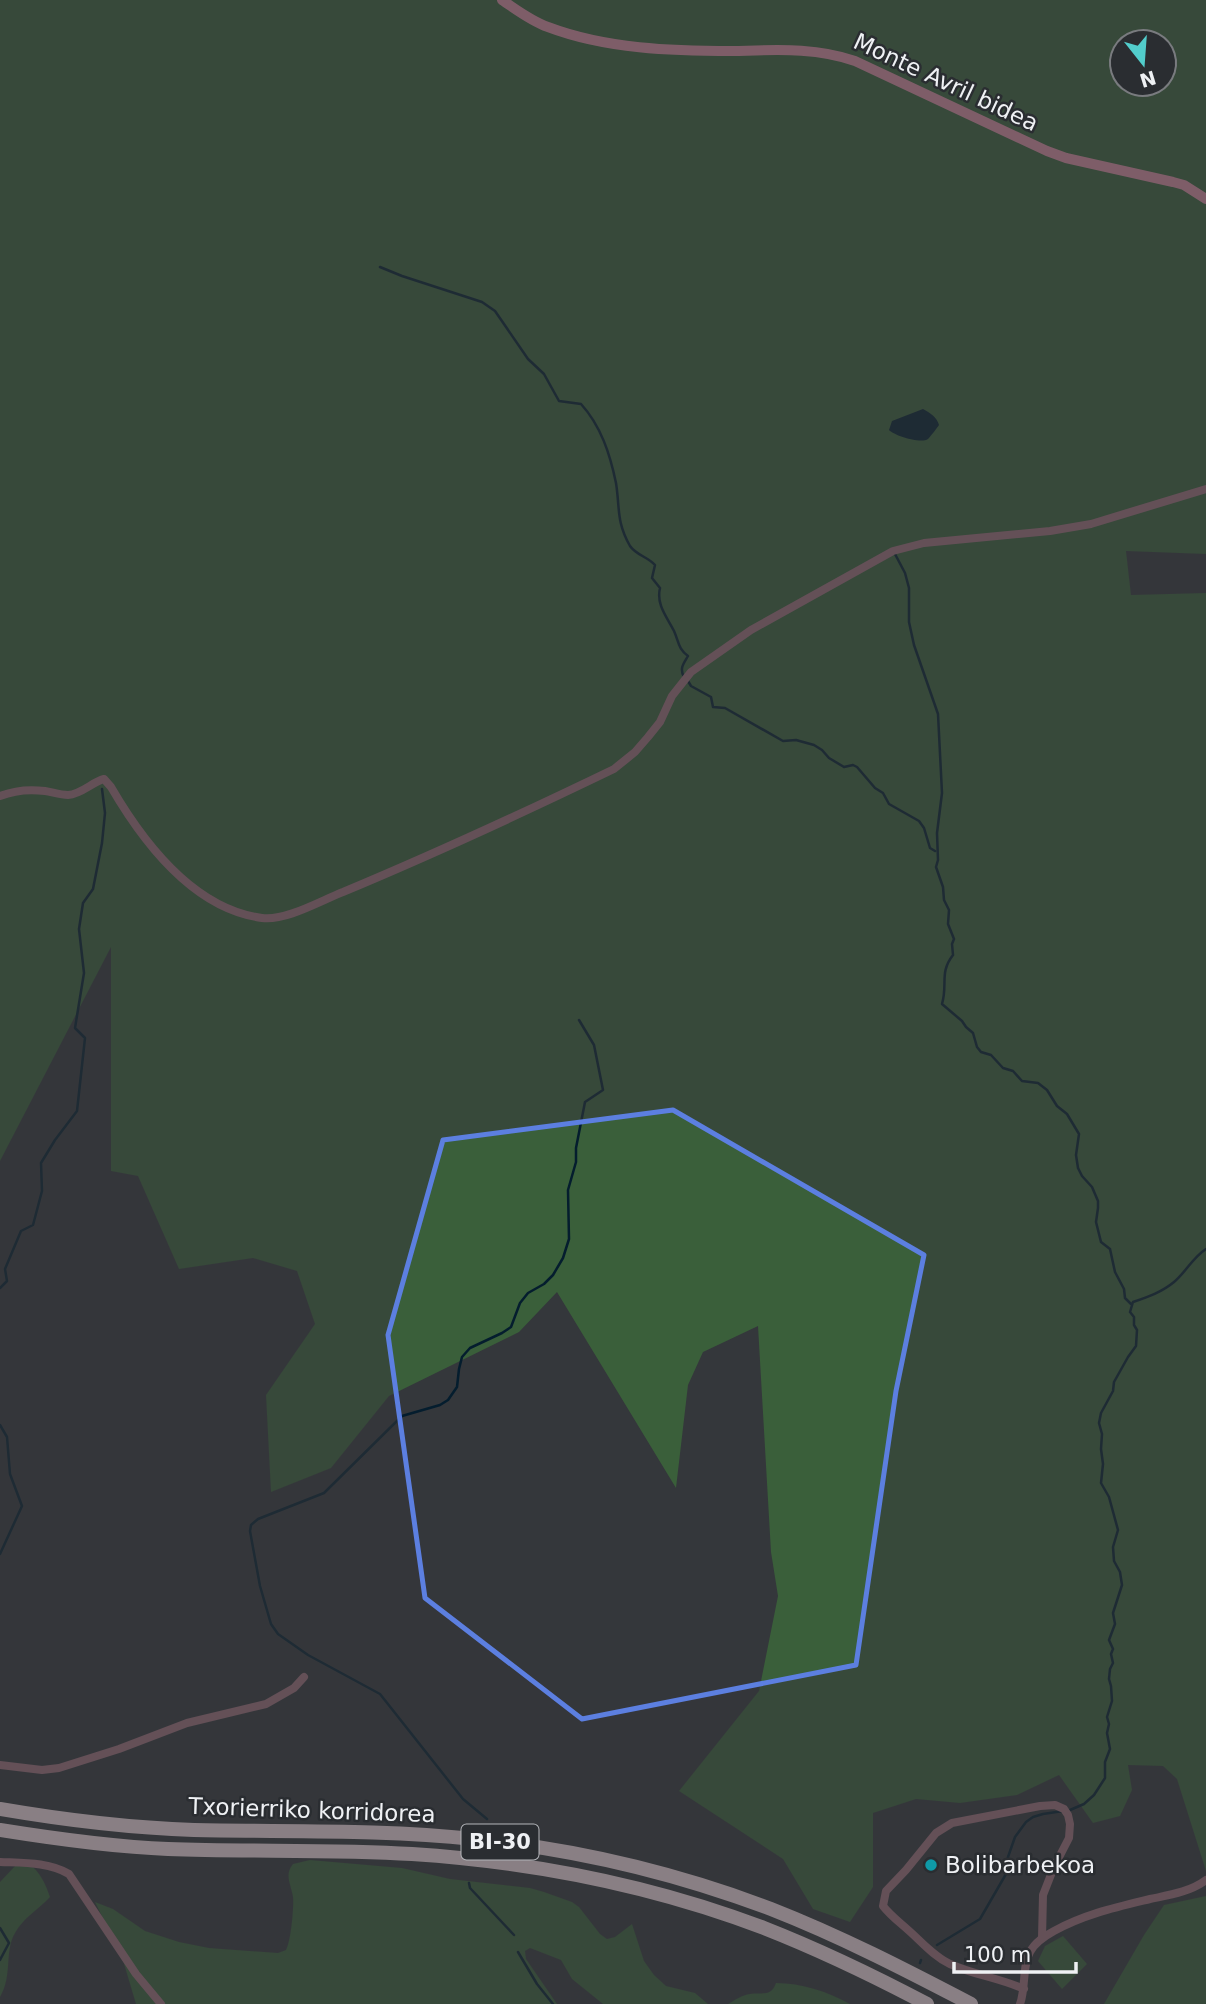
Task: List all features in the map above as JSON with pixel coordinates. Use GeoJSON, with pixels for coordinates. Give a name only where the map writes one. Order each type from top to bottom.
{"type":"FeatureCollection","features":[{"type":"Feature","properties":{"kind":"highway","name":"Txorierriko korridorea"},"geometry":{"type":"LineString","coordinates":[[0,1809],[141,1827],[373,1832],[461,1838],[598,1858],[694,1883],[770,1909],[853,1944],[971,2004]]}},
{"type":"Feature","properties":{"kind":"highway","name":"Txorierriko korridorea"},"geometry":{"type":"LineString","coordinates":[[0,1830],[62,1840],[139,1847],[410,1854],[471,1859],[554,1871],[651,1892],[763,1928],[833,1957],[927,2004]]}},
{"type":"Feature","properties":{"kind":"street","name":"Monte Avril bidea"},"geometry":{"type":"LineString","coordinates":[[502,0],[547,26],[606,42],[667,50],[793,50],[834,54],[855,61],[1047,151],[1066,158],[1173,181],[1206,199]]}},
{"type":"Feature","properties":{"kind":"street"},"geometry":{"type":"LineString","coordinates":[[0,796],[16,790],[43,790],[69,795],[104,779],[154,851],[190,885],[227,908],[266,919],[286,916],[378,878],[614,769],[635,752],[660,722],[672,696],[691,672],[751,630],[893,551],[924,543],[1051,531],[1091,524],[1206,489]]}},
{"type":"Feature","properties":{"kind":"street"},"geometry":{"type":"LineString","coordinates":[[0,1765],[42,1770],[58,1768],[119,1749],[187,1723],[266,1704],[294,1688],[304,1678]]}},
{"type":"Feature","properties":{"kind":"street"},"geometry":{"type":"LineString","coordinates":[[1024,1989],[978,1975],[937,1956],[883,1906],[886,1891],[936,1833],[952,1823],[1055,1805],[1066,1812],[1070,1824],[1069,1838],[1043,1895],[1042,1938]]}},
{"type":"Feature","properties":{"kind":"street"},"geometry":{"type":"LineString","coordinates":[[0,1862],[48,1866],[69,1874],[136,1975],[161,2004]]}},
{"type":"Feature","properties":{"kind":"street"},"geometry":{"type":"LineString","coordinates":[[1020,2004],[1028,1955],[1042,1938],[1072,1921],[1094,1913],[1191,1889],[1206,1880]]}},
{"type":"Feature","properties":{"kind":"highlighted area"},"geometry":{"type":"Polygon","coordinates":[[[673,1110],[924,1255],[896,1391],[856,1665],[582,1719],[425,1598],[388,1335],[443,1140],[673,1110]]]}},
{"type":"Feature","properties":{"kind":"green space"},"geometry":{"type":"Polygon","coordinates":[[[0,0],[1206,0],[1206,554],[1126,551],[1131,595],[1206,593],[1206,1871],[1177,1779],[1163,1766],[1128,1765],[1132,1790],[1120,1816],[1093,1823],[1059,1775],[1017,1795],[960,1803],[916,1799],[873,1813],[873,1887],[850,1922],[813,1909],[783,1859],[679,1791],[759,1691],[778,1596],[771,1552],[758,1326],[703,1352],[688,1385],[676,1488],[557,1292],[519,1332],[389,1396],[331,1468],[271,1492],[266,1395],[315,1324],[297,1271],[253,1258],[179,1269],[138,1176],[111,1171],[111,947],[0,1161],[0,0]]]}},
{"type":"Feature","properties":{"kind":"green space"},"geometry":{"type":"Polygon","coordinates":[[[310,1860],[402,1868],[450,1879],[530,1888],[572,1902],[607,1939],[615,1937],[632,1924],[644,1961],[654,1975],[666,1986],[695,1993],[708,2004],[603,2004],[572,1979],[561,1960],[530,1948],[525,1951],[526,1959],[557,2004],[136,2004],[122,1957],[95,1902],[113,1909],[145,1931],[179,1942],[209,1948],[278,1953],[286,1950],[291,1932],[293,1897],[289,1880],[290,1868],[293,1864],[310,1860]]]}},
{"type":"Feature","properties":{"kind":"green space"},"geometry":{"type":"Polygon","coordinates":[[[16,1865],[29,1865],[36,1870],[50,1897],[15,1933],[0,1997],[0,1882],[16,1865]]]}},
{"type":"Feature","properties":{"kind":"green space"},"geometry":{"type":"Polygon","coordinates":[[[1206,1896],[1206,2004],[1104,2004],[1164,1905],[1206,1896]]]}},
{"type":"Feature","properties":{"kind":"green space"},"geometry":{"type":"Polygon","coordinates":[[[1063,1936],[1087,1964],[1062,1989],[1038,1961],[1045,1946],[1063,1936]]]}},
{"type":"Feature","properties":{"kind":"green space"},"geometry":{"type":"Polygon","coordinates":[[[776,1983],[814,1989],[850,2004],[728,2004],[747,1995],[769,1992],[776,1983]]]}},
{"type":"Feature","properties":{"kind":"water"},"geometry":{"type":"Polygon","coordinates":[[[923,409],[935,417],[939,425],[928,439],[908,439],[889,430],[892,421],[923,409]]]}},
{"type":"Feature","properties":{"kind":"waterway"},"geometry":{"type":"LineString","coordinates":[[380,267],[482,302],[495,311],[528,359],[544,374],[559,401],[581,404],[588,413],[604,441],[611,462],[620,522],[626,537],[633,549],[655,565],[652,578],[660,588],[661,605],[680,648],[688,656],[682,668],[684,677]]}},
{"type":"Feature","properties":{"kind":"waterway"},"geometry":{"type":"LineString","coordinates":[[895,554],[909,588],[909,622],[914,645],[938,714],[942,793],[936,867],[949,910],[948,924],[954,939],[953,955],[946,967],[942,1004],[973,1033],[981,1052],[991,1055],[1003,1068],[1013,1071],[1022,1081],[1038,1083],[1067,1114],[1079,1134],[1076,1155],[1078,1168],[1092,1187],[1098,1201],[1096,1222],[1101,1242],[1110,1249],[1125,1298],[1132,1305]]}},
{"type":"Feature","properties":{"kind":"waterway"},"geometry":{"type":"LineString","coordinates":[[688,681],[691,686],[711,697],[713,707],[725,708],[783,741],[796,740],[814,745],[844,767],[857,767],[875,788],[883,793],[889,804],[919,821],[930,848],[935,851]]}},
{"type":"Feature","properties":{"kind":"waterway"},"geometry":{"type":"LineString","coordinates":[[0,1288],[7,1281],[5,1269],[21,1231],[33,1225],[42,1191],[41,1163],[77,1111],[85,1038],[75,1028],[84,973],[79,929],[83,903],[93,889],[102,843],[105,813],[102,789]]}},
{"type":"Feature","properties":{"kind":"waterway"},"geometry":{"type":"LineString","coordinates":[[487,1819],[463,1799],[380,1694],[308,1655],[278,1634],[271,1624],[260,1586],[250,1531],[251,1525],[258,1519],[324,1493],[402,1416],[448,1400],[457,1387],[462,1357],[470,1348],[511,1327],[520,1303],[528,1293],[553,1275],[563,1258],[569,1239],[568,1190],[576,1162],[585,1102],[603,1090],[594,1045],[579,1020]]}},
{"type":"Feature","properties":{"kind":"waterway"},"geometry":{"type":"LineString","coordinates":[[937,1945],[980,1919],[1006,1874],[1015,1837],[1026,1822],[1033,1817],[1070,1810],[1084,1804],[1094,1795],[1105,1778],[1105,1762],[1110,1749],[1107,1717],[1112,1701],[1109,1679],[1113,1649],[1109,1640],[1115,1624],[1113,1613],[1122,1585],[1120,1572],[1114,1561],[1113,1547],[1118,1530],[1109,1497],[1101,1483],[1103,1464],[1099,1423],[1101,1413],[1113,1391],[1114,1382],[1136,1346],[1137,1330],[1130,1312],[1133,1302],[1169,1286],[1206,1249]]}},
{"type":"Feature","properties":{"kind":"waterway"},"geometry":{"type":"LineString","coordinates":[[0,1425],[7,1437],[10,1474],[22,1506],[0,1554]]}},
{"type":"Feature","properties":{"kind":"waterway"},"geometry":{"type":"LineString","coordinates":[[469,1883],[470,1888],[514,1935]]}},
{"type":"Feature","properties":{"kind":"waterway"},"geometry":{"type":"LineString","coordinates":[[0,1928],[9,1943],[0,1960]]}},
{"type":"Feature","properties":{"kind":"waterway"},"geometry":{"type":"LineString","coordinates":[[518,1952],[537,1984],[553,2004]]}},
{"type":"Feature","properties":{"kind":"place","name":"Bolibarbekoa"},"geometry":{"type":"Point","coordinates":[931,1865]}}]}
